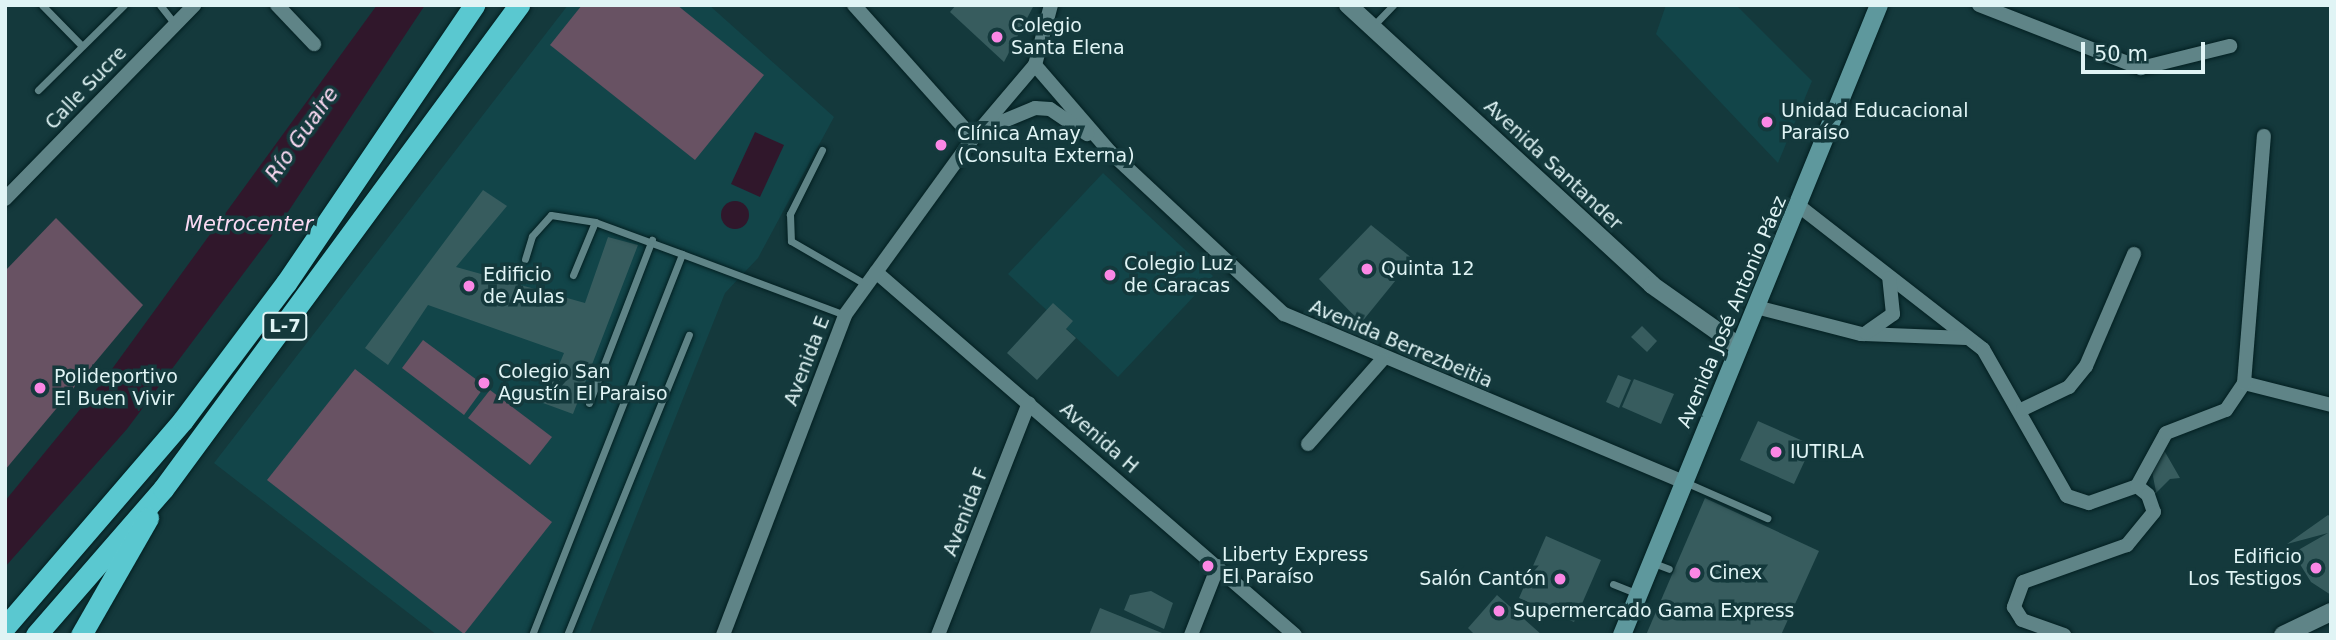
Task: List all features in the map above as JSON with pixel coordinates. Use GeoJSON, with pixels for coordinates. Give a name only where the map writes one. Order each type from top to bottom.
{"type":"FeatureCollection","features":[{"type":"Feature","properties":{"kind":"highway"},"geometry":{"type":"LineString","coordinates":[[420,79],[456,5]]}},
{"type":"Feature","properties":{"kind":"highway","name":"L-7"},"geometry":{"type":"LineString","coordinates":[[5,626],[183,421],[286,284],[420,79],[474,5]]}},
{"type":"Feature","properties":{"kind":"highway","name":"L-7"},"geometry":{"type":"LineString","coordinates":[[36,635],[163,489],[519,5]]}},
{"type":"Feature","properties":{"kind":"highway"},"geometry":{"type":"LineString","coordinates":[[81,635],[163,489]]}},
{"type":"Feature","properties":{"kind":"main road","name":"Avenida José Antonio Páez"},"geometry":{"type":"LineString","coordinates":[[1622,635],[1879,5]]}},
{"type":"Feature","properties":{"kind":"street","name":"Calle Sucre"},"geometry":{"type":"LineString","coordinates":[[5,199],[194,5]]}},
{"type":"Feature","properties":{"kind":"street"},"geometry":{"type":"LineString","coordinates":[[276,5],[314,44]]}},
{"type":"Feature","properties":{"kind":"street"},"geometry":{"type":"LineString","coordinates":[[854,5],[972,138]]}},
{"type":"Feature","properties":{"kind":"street"},"geometry":{"type":"LineString","coordinates":[[1035,65],[1051,5]]}},
{"type":"Feature","properties":{"kind":"street","name":"Avenida Santander"},"geometry":{"type":"LineString","coordinates":[[1348,5],[1652,285],[1738,346]]}},
{"type":"Feature","properties":{"kind":"street"},"geometry":{"type":"LineString","coordinates":[[1979,5],[2141,68],[2231,46]]}},
{"type":"Feature","properties":{"kind":"street","name":"Avenida E"},"geometry":{"type":"LineString","coordinates":[[723,635],[845,315],[972,138],[1035,65]]}},
{"type":"Feature","properties":{"kind":"street","name":"Avenida Berrezbeitia"},"geometry":{"type":"LineString","coordinates":[[1035,65],[1110,152],[1284,314],[1382,360],[1684,482]]}},
{"type":"Feature","properties":{"kind":"street","name":"Avenida Berrezbeitia"},"geometry":{"type":"LineString","coordinates":[[972,138],[1021,110],[1050,109],[1110,152]]}},
{"type":"Feature","properties":{"kind":"street"},"geometry":{"type":"LineString","coordinates":[[1799,206],[1995,364],[2022,409],[2067,496],[2089,503],[2137,486],[2166,433],[2225,410],[2244,383],[2264,136]]}},
{"type":"Feature","properties":{"kind":"street"},"geometry":{"type":"LineString","coordinates":[[2022,409],[2068,387],[2086,366],[2134,254]]}},
{"type":"Feature","properties":{"kind":"street","name":"Avenida H"},"geometry":{"type":"LineString","coordinates":[[876,272],[1295,635]]}},
{"type":"Feature","properties":{"kind":"street"},"geometry":{"type":"LineString","coordinates":[[1861,334],[1893,314],[1889,276]]}},
{"type":"Feature","properties":{"kind":"street"},"geometry":{"type":"LineString","coordinates":[[1756,307],[1861,334],[1966,338]]}},
{"type":"Feature","properties":{"kind":"street"},"geometry":{"type":"LineString","coordinates":[[1308,444],[1382,360]]}},
{"type":"Feature","properties":{"kind":"street"},"geometry":{"type":"LineString","coordinates":[[2244,383],[2329,404]]}},
{"type":"Feature","properties":{"kind":"street","name":"Avenida F"},"geometry":{"type":"LineString","coordinates":[[938,635],[1028,403]]}},
{"type":"Feature","properties":{"kind":"street"},"geometry":{"type":"LineString","coordinates":[[2064,635],[2022,620],[2016,594],[2032,576],[2127,545],[2141,534],[2155,507],[2137,486]]}},
{"type":"Feature","properties":{"kind":"street"},"geometry":{"type":"LineString","coordinates":[[1191,635],[1218,566]]}},
{"type":"Feature","properties":{"kind":"street"},"geometry":{"type":"LineString","coordinates":[[2283,635],[2331,612]]}},
{"type":"Feature","properties":{"kind":"lane"},"geometry":{"type":"LineString","coordinates":[[42,5],[82,46]]}},
{"type":"Feature","properties":{"kind":"lane"},"geometry":{"type":"LineString","coordinates":[[38,90],[124,5]]}},
{"type":"Feature","properties":{"kind":"lane"},"geometry":{"type":"LineString","coordinates":[[160,5],[175,24]]}},
{"type":"Feature","properties":{"kind":"lane"},"geometry":{"type":"LineString","coordinates":[[1372,27],[1393,5]]}},
{"type":"Feature","properties":{"kind":"lane"},"geometry":{"type":"LineString","coordinates":[[822,150],[790,214],[791,241],[867,285]]}},
{"type":"Feature","properties":{"kind":"lane"},"geometry":{"type":"LineString","coordinates":[[525,259],[532,236],[551,215],[595,222],[652,240],[682,254],[845,315]]}},
{"type":"Feature","properties":{"kind":"lane"},"geometry":{"type":"LineString","coordinates":[[573,275],[595,222]]}},
{"type":"Feature","properties":{"kind":"lane"},"geometry":{"type":"LineString","coordinates":[[589,403],[652,240]]}},
{"type":"Feature","properties":{"kind":"lane"},"geometry":{"type":"LineString","coordinates":[[532,635],[682,254]]}},
{"type":"Feature","properties":{"kind":"lane"},"geometry":{"type":"LineString","coordinates":[[567,635],[689,335]]}},
{"type":"Feature","properties":{"kind":"lane"},"geometry":{"type":"LineString","coordinates":[[1684,482],[1767,518]]}},
{"type":"Feature","properties":{"kind":"lane"},"geometry":{"type":"LineString","coordinates":[[1650,562],[1670,569]]}},
{"type":"Feature","properties":{"kind":"lane"},"geometry":{"type":"LineString","coordinates":[[1613,584],[1638,594]]}},
{"type":"Feature","properties":{"kind":"shaded area","name":"Colegio San Agustín El Paraiso"},"geometry":{"type":"Polygon","coordinates":[[[568,5],[709,5],[834,117],[758,258],[725,293],[589,635],[437,635],[214,463],[568,5]]]}},
{"type":"Feature","properties":{"kind":"shaded area"},"geometry":{"type":"Polygon","coordinates":[[[582,5],[677,5],[764,75],[695,160],[550,45],[582,5]]]}},
{"type":"Feature","properties":{"kind":"shaded area","name":"Unidad Educacional Paraíso"},"geometry":{"type":"Polygon","coordinates":[[[1666,5],[1736,5],[1812,81],[1778,163],[1656,34],[1666,5]]]}},
{"type":"Feature","properties":{"kind":"shaded area","name":"Colegio Luz de Caracas"},"geometry":{"type":"Polygon","coordinates":[[[1103,173],[1213,276],[1118,377],[1008,274],[1103,173]]]}},
{"type":"Feature","properties":{"kind":"shaded area","name":"Polideportivo El Buen Vivir"},"geometry":{"type":"Polygon","coordinates":[[[56,218],[143,305],[5,470],[5,271],[56,218]]]}},
{"type":"Feature","properties":{"kind":"shaded area"},"geometry":{"type":"Polygon","coordinates":[[[423,340],[485,386],[464,415],[402,368],[423,340]]]}},
{"type":"Feature","properties":{"kind":"shaded area"},"geometry":{"type":"Polygon","coordinates":[[[355,369],[552,522],[464,634],[267,480],[355,369]]]}},
{"type":"Feature","properties":{"kind":"shaded area"},"geometry":{"type":"Polygon","coordinates":[[[490,390],[552,437],[530,465],[468,418],[490,390]]]}},
{"type":"Feature","properties":{"kind":"water","name":"Metrocenter"},"geometry":{"type":"Polygon","coordinates":[[[377,5],[425,5],[276,230],[127,429],[5,567],[5,501],[104,380],[377,5]]]}},
{"type":"Feature","properties":{"kind":"water"},"geometry":{"type":"Polygon","coordinates":[[[755,132],[784,145],[760,197],[731,184],[755,132]]]}},
{"type":"Feature","properties":{"kind":"water"},"geometry":{"type":"Polygon","coordinates":[[[735,201],[745,205],[749,215],[745,225],[735,229],[725,225],[721,215],[725,205],[735,201]]]}},
{"type":"Feature","properties":{"kind":"building","name":"Colegio Santa Elena"},"geometry":{"type":"Polygon","coordinates":[[[956,5],[1034,5],[1004,62],[950,12],[956,5]]]}},
{"type":"Feature","properties":{"kind":"building","name":"Edificio de Aulas"},"geometry":{"type":"Polygon","coordinates":[[[483,190],[507,206],[456,267],[585,303],[608,237],[638,245],[573,414],[543,403],[564,353],[428,305],[388,365],[365,348],[483,190]]]}},
{"type":"Feature","properties":{"kind":"building","name":"Quinta 12"},"geometry":{"type":"Polygon","coordinates":[[[1371,225],[1413,259],[1361,323],[1319,279],[1371,225]]]}},
{"type":"Feature","properties":{"kind":"building"},"geometry":{"type":"Polygon","coordinates":[[[1053,303],[1073,321],[1066,329],[1076,338],[1037,380],[1007,353],[1053,303]]]}},
{"type":"Feature","properties":{"kind":"building"},"geometry":{"type":"Polygon","coordinates":[[[1642,326],[1657,341],[1647,352],[1631,337],[1642,326]]]}},
{"type":"Feature","properties":{"kind":"building"},"geometry":{"type":"Polygon","coordinates":[[[1618,375],[1631,380],[1619,408],[1606,402],[1618,375]]]}},
{"type":"Feature","properties":{"kind":"building"},"geometry":{"type":"Polygon","coordinates":[[[1634,379],[1674,394],[1661,424],[1622,407],[1634,379]]]}},
{"type":"Feature","properties":{"kind":"building","name":"IUTIRLA"},"geometry":{"type":"Polygon","coordinates":[[[1758,421],[1812,445],[1794,484],[1740,460],[1758,421]]]}},
{"type":"Feature","properties":{"kind":"building"},"geometry":{"type":"Polygon","coordinates":[[[2161,445],[2180,478],[2170,479],[2151,498],[2144,487],[2156,492],[2151,466],[2161,445]]]}},
{"type":"Feature","properties":{"kind":"building"},"geometry":{"type":"Polygon","coordinates":[[[1705,498],[1819,551],[1781,635],[1646,635],[1705,498]]]}},
{"type":"Feature","properties":{"kind":"building","name":"Edificio Los Testigos"},"geometry":{"type":"Polygon","coordinates":[[[2328,515],[2331,517],[2331,595],[2311,582],[2293,553],[2328,533],[2287,544],[2328,515]]]}},
{"type":"Feature","properties":{"kind":"building","name":"Salón Cantón"},"geometry":{"type":"Polygon","coordinates":[[[1546,536],[1601,560],[1574,622],[1519,598],[1546,536]]]}},
{"type":"Feature","properties":{"kind":"building"},"geometry":{"type":"Polygon","coordinates":[[[1151,591],[1173,603],[1164,629],[1124,610],[1130,595],[1151,591]]]}},
{"type":"Feature","properties":{"kind":"building","name":"Supermercado Gama Express"},"geometry":{"type":"Polygon","coordinates":[[[1497,595],[1542,635],[1475,635],[1468,628],[1497,595]]]}},
{"type":"Feature","properties":{"kind":"building"},"geometry":{"type":"Polygon","coordinates":[[[1100,608],[1167,635],[1089,635],[1100,608]]]}},
{"type":"Feature","properties":{"kind":"place","name":"Colegio Santa Elena"},"geometry":{"type":"Point","coordinates":[997,37]}},
{"type":"Feature","properties":{"kind":"place","name":"Unidad Educacional Paraíso"},"geometry":{"type":"Point","coordinates":[1767,122]}},
{"type":"Feature","properties":{"kind":"place","name":"Clínica Amay (Consulta Externa)"},"geometry":{"type":"Point","coordinates":[941,145]}},
{"type":"Feature","properties":{"kind":"place","name":"Quinta 12"},"geometry":{"type":"Point","coordinates":[1367,269]}},
{"type":"Feature","properties":{"kind":"place","name":"Colegio Luz de Caracas"},"geometry":{"type":"Point","coordinates":[1110,275]}},
{"type":"Feature","properties":{"kind":"place","name":"Edificio de Aulas"},"geometry":{"type":"Point","coordinates":[469,286]}},
{"type":"Feature","properties":{"kind":"place","name":"Colegio San Agustín El Paraiso"},"geometry":{"type":"Point","coordinates":[484,383]}},
{"type":"Feature","properties":{"kind":"place","name":"Polideportivo El Buen Vivir"},"geometry":{"type":"Point","coordinates":[40,388]}},
{"type":"Feature","properties":{"kind":"place","name":"IUTIRLA"},"geometry":{"type":"Point","coordinates":[1776,452]}},
{"type":"Feature","properties":{"kind":"place","name":"Liberty Express El Paraíso"},"geometry":{"type":"Point","coordinates":[1208,566]}},
{"type":"Feature","properties":{"kind":"place","name":"Edificio Los Testigos"},"geometry":{"type":"Point","coordinates":[2316,568]}},
{"type":"Feature","properties":{"kind":"place","name":"Cinex"},"geometry":{"type":"Point","coordinates":[1695,573]}},
{"type":"Feature","properties":{"kind":"place","name":"Salón Cantón"},"geometry":{"type":"Point","coordinates":[1560,579]}},
{"type":"Feature","properties":{"kind":"place","name":"Supermercado Gama Express"},"geometry":{"type":"Point","coordinates":[1499,611]}},
{"type":"Feature","properties":{"kind":"water label","name":"Río Guaire"},"geometry":{"type":"Point","coordinates":[302,134]}}]}
